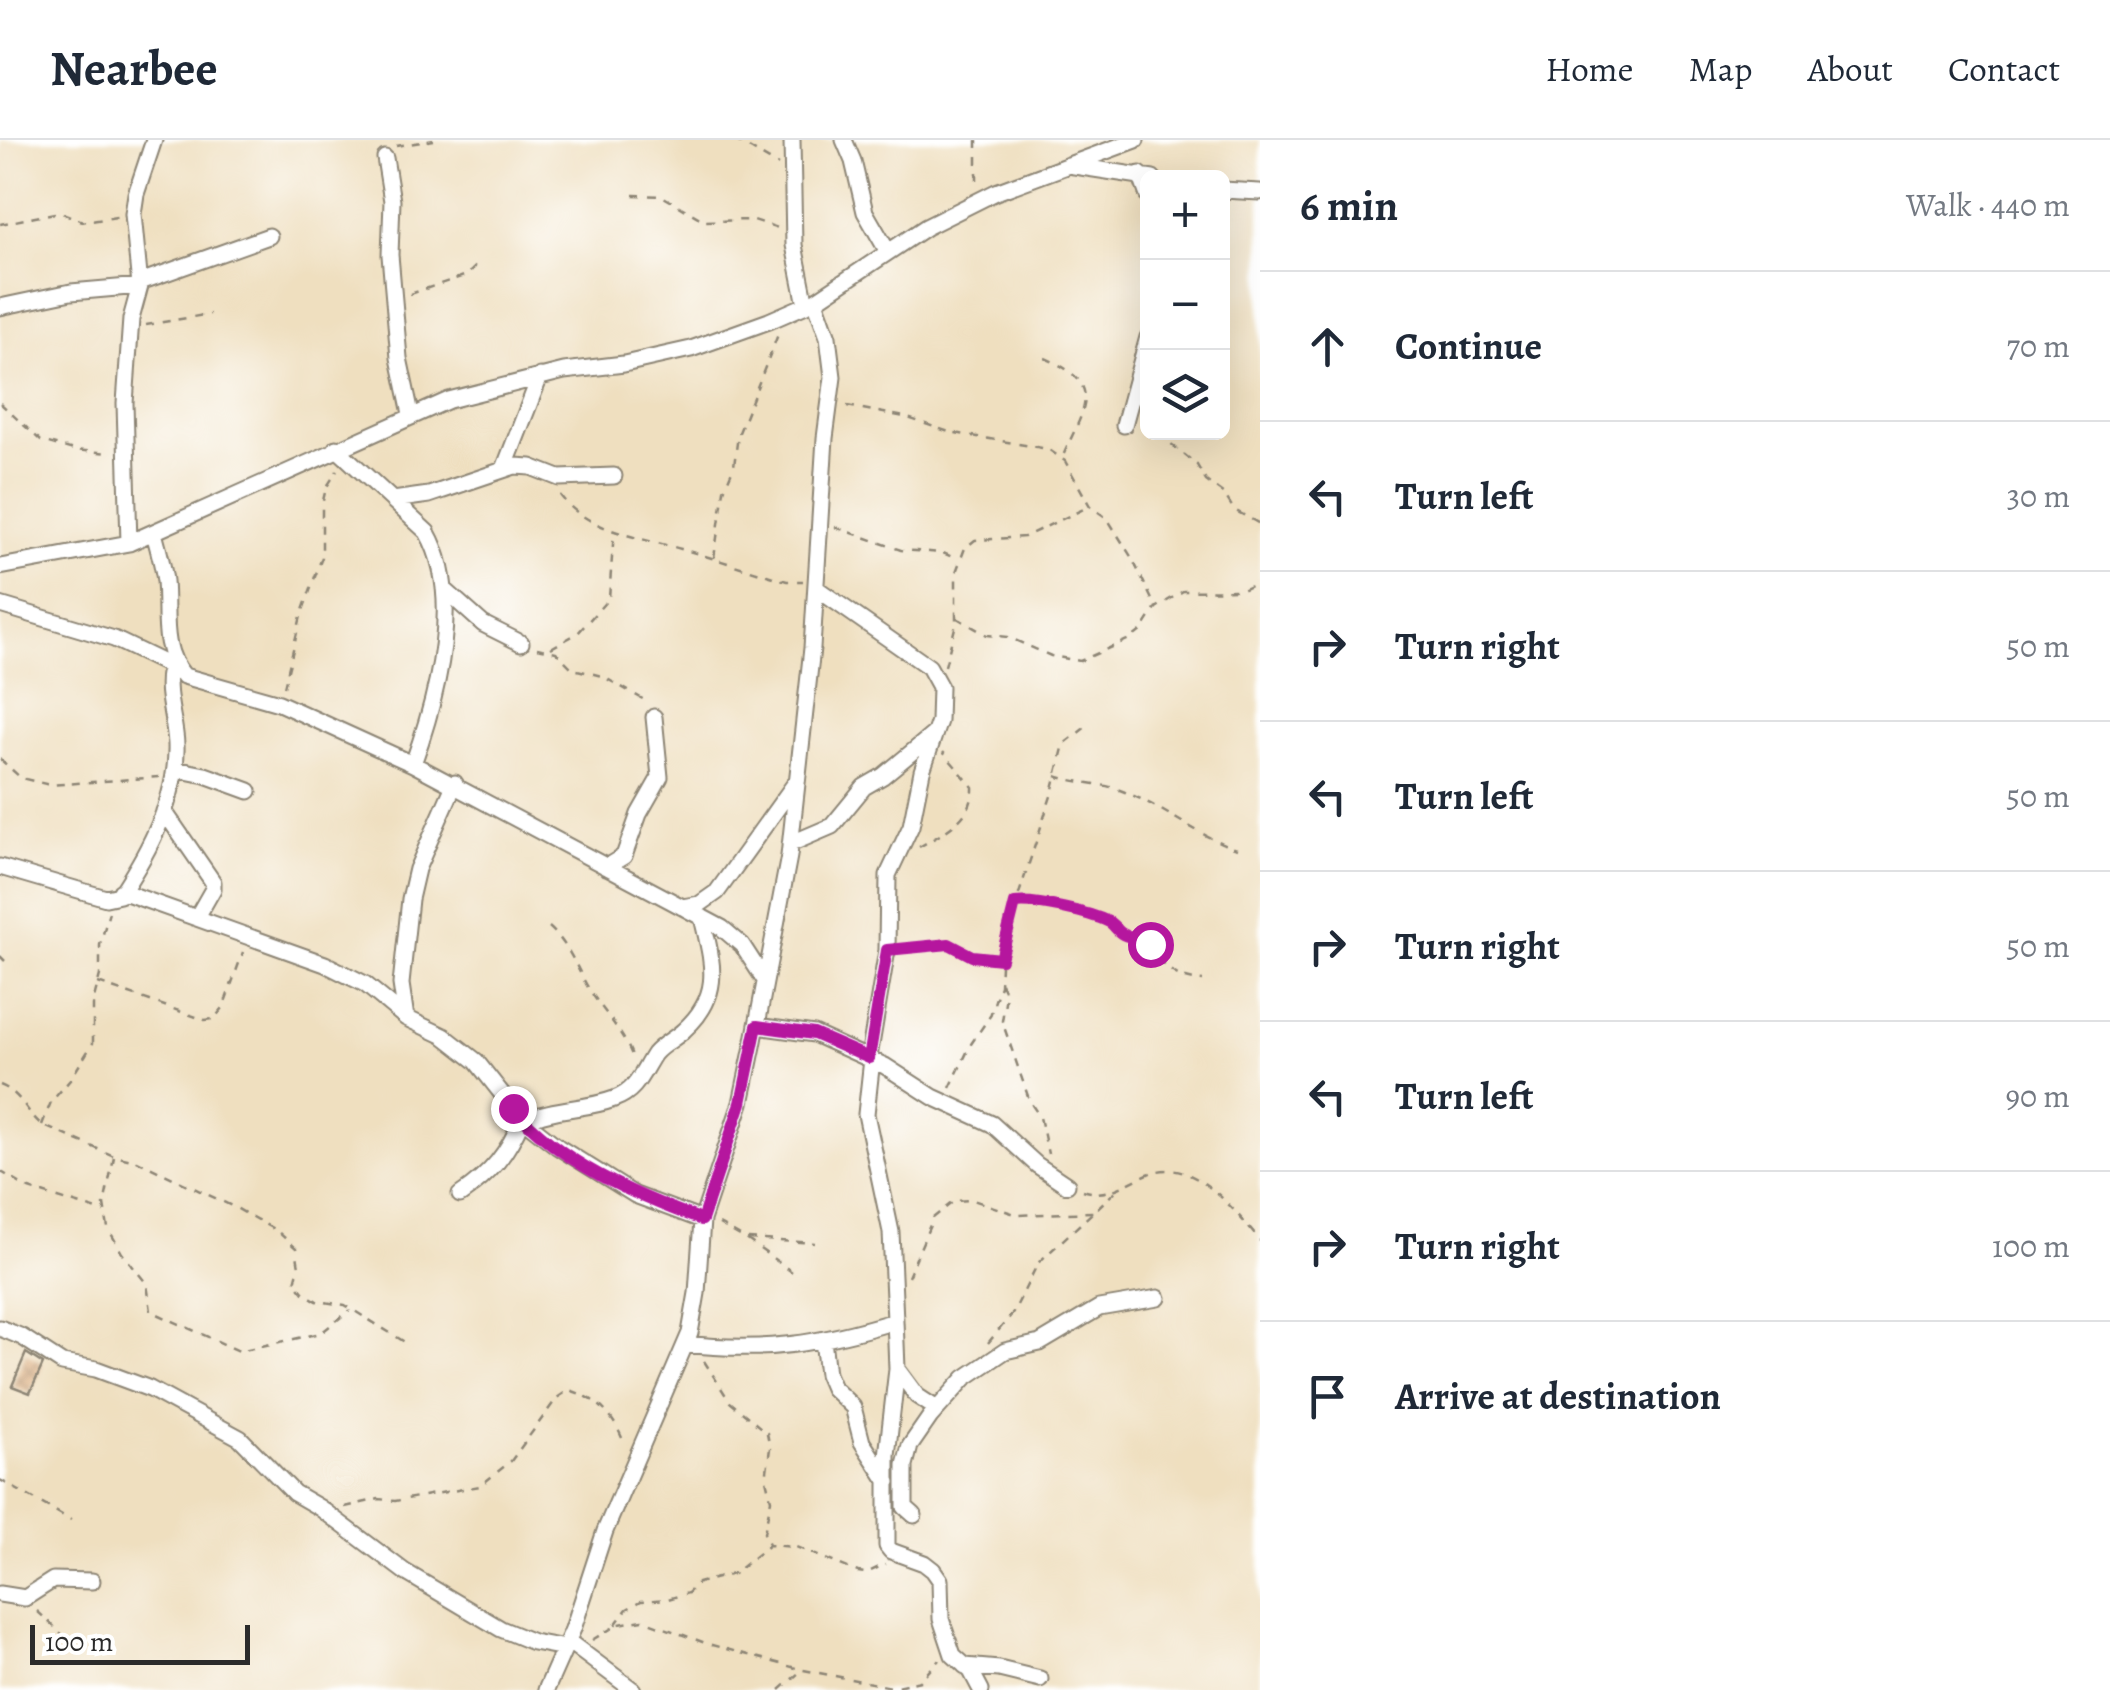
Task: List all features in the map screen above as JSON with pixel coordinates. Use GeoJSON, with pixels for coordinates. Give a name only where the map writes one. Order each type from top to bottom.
{"type":"FeatureCollection","features":[{"type":"Feature","properties":{"kind":"street"},"geometry":{"type":"LineString","coordinates":[[129,543],[125,403],[130,328],[140,284],[133,214],[154,140]]}},
{"type":"Feature","properties":{"kind":"street"},"geometry":{"type":"LineString","coordinates":[[546,1690],[569,1646],[606,1532],[636,1460],[692,1345],[703,1219],[741,1103],[790,844],[816,581],[832,362],[798,276],[792,140]]}},
{"type":"Feature","properties":{"kind":"street"},"geometry":{"type":"LineString","coordinates":[[844,140],[853,160],[865,212],[888,252]]}},
{"type":"Feature","properties":{"kind":"street"},"geometry":{"type":"LineString","coordinates":[[0,567],[129,543],[341,452],[411,414],[493,386],[680,352],[788,312],[811,303],[926,227],[978,201],[1136,140]]}},
{"type":"Feature","properties":{"kind":"street"},"geometry":{"type":"LineString","coordinates":[[384,158],[392,201],[390,255],[400,358],[411,414]]}},
{"type":"Feature","properties":{"kind":"street"},"geometry":{"type":"LineString","coordinates":[[1064,165],[1140,175]]}},
{"type":"Feature","properties":{"kind":"street"},"geometry":{"type":"LineString","coordinates":[[1230,190],[1260,192]]}},
{"type":"Feature","properties":{"kind":"street"},"geometry":{"type":"LineString","coordinates":[[0,307],[71,292],[140,284],[269,236]]}},
{"type":"Feature","properties":{"kind":"street"},"geometry":{"type":"LineString","coordinates":[[1124,426],[1144,350]]}},
{"type":"Feature","properties":{"kind":"street"},"geometry":{"type":"LineString","coordinates":[[504,469],[540,376]]}},
{"type":"Feature","properties":{"kind":"street"},"geometry":{"type":"LineString","coordinates":[[341,452],[427,532],[436,549],[444,589],[442,672],[414,764]]}},
{"type":"Feature","properties":{"kind":"street"},"geometry":{"type":"LineString","coordinates":[[393,500],[429,495],[515,466],[560,478],[614,476]]}},
{"type":"Feature","properties":{"kind":"street"},"geometry":{"type":"LineString","coordinates":[[119,894],[137,868],[164,811],[175,771],[165,579],[154,532]]}},
{"type":"Feature","properties":{"kind":"street"},"geometry":{"type":"LineString","coordinates":[[816,581],[928,667],[940,687],[935,737],[922,771],[911,826],[888,875],[887,950],[870,1058],[866,1114],[890,1232],[895,1321],[897,1369],[888,1482],[888,1546],[896,1554],[924,1563],[940,1580],[941,1619],[950,1647],[958,1662],[974,1675],[981,1690]]}},
{"type":"Feature","properties":{"kind":"street"},"geometry":{"type":"LineString","coordinates":[[444,589],[483,624],[521,643]]}},
{"type":"Feature","properties":{"kind":"street"},"geometry":{"type":"LineString","coordinates":[[0,604],[114,639],[171,663],[184,676],[198,682],[278,703],[455,783],[502,813],[702,916],[742,945],[764,980]]}},
{"type":"Feature","properties":{"kind":"street"},"geometry":{"type":"LineString","coordinates":[[606,867],[624,856],[639,814],[660,777],[654,716]]}},
{"type":"Feature","properties":{"kind":"street"},"geometry":{"type":"LineString","coordinates":[[790,844],[832,826],[864,787],[935,737]]}},
{"type":"Feature","properties":{"kind":"street"},"geometry":{"type":"LineString","coordinates":[[175,771],[204,775],[249,791]]}},
{"type":"Feature","properties":{"kind":"street"},"geometry":{"type":"LineString","coordinates":[[682,907],[700,904],[718,892],[796,781]]}},
{"type":"Feature","properties":{"kind":"street"},"geometry":{"type":"LineString","coordinates":[[406,1018],[401,984],[410,899],[417,868],[455,783]]}},
{"type":"Feature","properties":{"kind":"street"},"geometry":{"type":"LineString","coordinates":[[164,811],[213,882],[214,889],[197,917]]}},
{"type":"Feature","properties":{"kind":"street"},"geometry":{"type":"LineString","coordinates":[[0,867],[72,890],[119,894],[197,917],[348,975],[377,992],[406,1018],[444,1036],[476,1061],[523,1120],[613,1184],[635,1196],[703,1219]]}},
{"type":"Feature","properties":{"kind":"street"},"geometry":{"type":"LineString","coordinates":[[460,1195],[502,1160],[523,1120],[618,1098],[642,1077],[658,1050],[692,1022],[711,992],[713,964],[702,916]]}},
{"type":"Feature","properties":{"kind":"street"},"geometry":{"type":"LineString","coordinates":[[757,1026],[814,1034],[870,1058],[946,1104],[992,1124],[1037,1164],[1067,1184]]}},
{"type":"Feature","properties":{"kind":"street"},"geometry":{"type":"LineString","coordinates":[[914,1515],[905,1506],[907,1454],[921,1429],[965,1378],[1005,1351],[1040,1344],[1100,1308],[1158,1298]]}},
{"type":"Feature","properties":{"kind":"street"},"geometry":{"type":"LineString","coordinates":[[692,1345],[771,1349],[895,1321]]}},
{"type":"Feature","properties":{"kind":"street"},"geometry":{"type":"LineString","coordinates":[[0,1328],[62,1363],[96,1369],[150,1388],[228,1431],[250,1445],[264,1466],[294,1493],[405,1572],[501,1628],[533,1642],[569,1646],[633,1690]]}},
{"type":"Feature","properties":{"kind":"street"},"geometry":{"type":"LineString","coordinates":[[822,1340],[833,1388],[853,1407],[862,1442],[888,1482]]}},
{"type":"Feature","properties":{"kind":"street"},"geometry":{"type":"LineString","coordinates":[[897,1369],[918,1396],[938,1409]]}},
{"type":"Feature","properties":{"kind":"street"},"geometry":{"type":"LineString","coordinates":[[0,1594],[30,1596],[53,1580],[92,1582]]}},
{"type":"Feature","properties":{"kind":"street"},"geometry":{"type":"LineString","coordinates":[[965,1666],[999,1668],[1040,1678]]}},
{"type":"Feature","properties":{"kind":"path"},"geometry":{"type":"LineString","coordinates":[[384,158],[396,146],[434,140]]}},
{"type":"Feature","properties":{"kind":"path"},"geometry":{"type":"LineString","coordinates":[[735,140],[792,174]]}},
{"type":"Feature","properties":{"kind":"path"},"geometry":{"type":"LineString","coordinates":[[978,140],[978,201]]}},
{"type":"Feature","properties":{"kind":"path"},"geometry":{"type":"LineString","coordinates":[[633,196],[662,196],[704,221],[754,220],[794,232]]}},
{"type":"Feature","properties":{"kind":"path"},"geometry":{"type":"LineString","coordinates":[[0,224],[60,212],[86,222],[133,214]]}},
{"type":"Feature","properties":{"kind":"path"},"geometry":{"type":"LineString","coordinates":[[394,296],[420,292],[467,276],[478,264]]}},
{"type":"Feature","properties":{"kind":"path"},"geometry":{"type":"LineString","coordinates":[[714,560],[724,490],[734,466],[738,436],[788,312]]}},
{"type":"Feature","properties":{"kind":"path"},"geometry":{"type":"LineString","coordinates":[[130,328],[210,314]]}},
{"type":"Feature","properties":{"kind":"path"},"geometry":{"type":"LineString","coordinates":[[1045,358],[1076,376],[1086,398],[1082,418],[1062,458]]}},
{"type":"Feature","properties":{"kind":"path"},"geometry":{"type":"LineString","coordinates":[[830,403],[905,418],[949,432],[1048,449],[1062,458],[1090,506],[1107,518],[1156,608]]}},
{"type":"Feature","properties":{"kind":"path"},"geometry":{"type":"LineString","coordinates":[[0,404],[41,440],[126,458]]}},
{"type":"Feature","properties":{"kind":"path"},"geometry":{"type":"LineString","coordinates":[[1166,440],[1197,465],[1206,481],[1224,494],[1234,510],[1260,524]]}},
{"type":"Feature","properties":{"kind":"path"},"geometry":{"type":"LineString","coordinates":[[278,703],[294,655],[301,616],[322,558],[320,522],[326,488],[341,452]]}},
{"type":"Feature","properties":{"kind":"path"},"geometry":{"type":"LineString","coordinates":[[546,472],[565,502],[614,529],[788,581],[816,581]]}},
{"type":"Feature","properties":{"kind":"path"},"geometry":{"type":"LineString","coordinates":[[940,687],[957,618],[955,586],[964,548],[975,540],[1024,537],[1090,506]]}},
{"type":"Feature","properties":{"kind":"path"},"geometry":{"type":"LineString","coordinates":[[820,522],[901,550],[943,554],[959,560]]}},
{"type":"Feature","properties":{"kind":"path"},"geometry":{"type":"LineString","coordinates":[[548,650],[578,633],[610,598],[614,529]]}},
{"type":"Feature","properties":{"kind":"path"},"geometry":{"type":"LineString","coordinates":[[957,618],[987,635],[1008,637],[1051,656],[1080,661],[1132,638],[1156,608],[1183,591],[1242,590],[1260,582]]}},
{"type":"Feature","properties":{"kind":"path"},"geometry":{"type":"LineString","coordinates":[[521,643],[548,650],[564,658],[573,669],[602,676],[646,700],[654,716]]}},
{"type":"Feature","properties":{"kind":"path"},"geometry":{"type":"LineString","coordinates":[[946,1104],[953,1077],[990,1016],[1001,981],[1001,959],[1015,903],[1064,744],[1091,724]]}},
{"type":"Feature","properties":{"kind":"path"},"geometry":{"type":"LineString","coordinates":[[893,864],[950,830],[961,819],[974,794],[935,737]]}},
{"type":"Feature","properties":{"kind":"path"},"geometry":{"type":"LineString","coordinates":[[0,759],[21,778],[50,786],[156,778],[175,771]]}},
{"type":"Feature","properties":{"kind":"path"},"geometry":{"type":"LineString","coordinates":[[1055,776],[1124,791],[1208,839],[1237,849]]}},
{"type":"Feature","properties":{"kind":"path"},"geometry":{"type":"LineString","coordinates":[[42,1125],[51,1102],[93,1043],[100,945],[119,894]]}},
{"type":"Feature","properties":{"kind":"path"},"geometry":{"type":"LineString","coordinates":[[1015,903],[1064,907],[1110,922],[1123,934],[1148,941],[1154,955],[1176,976],[1202,981]]}},
{"type":"Feature","properties":{"kind":"path"},"geometry":{"type":"LineString","coordinates":[[549,927],[570,952],[586,985],[626,1040],[642,1077]]}},
{"type":"Feature","properties":{"kind":"path"},"geometry":{"type":"LineString","coordinates":[[98,983],[205,1020],[214,1019],[222,1008],[249,937]]}},
{"type":"Feature","properties":{"kind":"path"},"geometry":{"type":"LineString","coordinates":[[887,950],[949,944],[972,956],[1001,959]]}},
{"type":"Feature","properties":{"kind":"path"},"geometry":{"type":"LineString","coordinates":[[0,956],[5,961]]}},
{"type":"Feature","properties":{"kind":"path"},"geometry":{"type":"LineString","coordinates":[[1001,981],[1006,993],[1002,1021],[1030,1102],[1040,1117],[1049,1157]]}},
{"type":"Feature","properties":{"kind":"path"},"geometry":{"type":"LineString","coordinates":[[0,1085],[17,1094],[42,1125],[151,1168],[236,1208],[276,1232],[300,1256],[298,1288],[317,1301],[351,1309],[408,1344]]}},
{"type":"Feature","properties":{"kind":"path"},"geometry":{"type":"LineString","coordinates":[[114,1156],[105,1212],[110,1232],[147,1284],[152,1311],[237,1350],[272,1346],[321,1332],[351,1309]]}},
{"type":"Feature","properties":{"kind":"path"},"geometry":{"type":"LineString","coordinates":[[984,1350],[1013,1313],[1038,1263],[1118,1189],[1151,1172],[1178,1170],[1203,1182],[1260,1241]]}},
{"type":"Feature","properties":{"kind":"path"},"geometry":{"type":"LineString","coordinates":[[1,1173],[29,1189],[105,1212]]}},
{"type":"Feature","properties":{"kind":"path"},"geometry":{"type":"LineString","coordinates":[[1067,1184],[1090,1193],[1118,1189]]}},
{"type":"Feature","properties":{"kind":"path"},"geometry":{"type":"LineString","coordinates":[[906,1281],[933,1218],[954,1201],[973,1200],[1018,1216],[1093,1212]]}},
{"type":"Feature","properties":{"kind":"path"},"geometry":{"type":"LineString","coordinates":[[703,1219],[746,1239],[792,1272]]}},
{"type":"Feature","properties":{"kind":"path"},"geometry":{"type":"LineString","coordinates":[[746,1239],[815,1243]]}},
{"type":"Feature","properties":{"kind":"path"},"geometry":{"type":"LineString","coordinates":[[692,1345],[730,1402],[768,1433],[766,1479],[771,1500],[764,1533],[769,1545]]}},
{"type":"Feature","properties":{"kind":"path"},"geometry":{"type":"LineString","coordinates":[[324,1511],[379,1499],[396,1501],[480,1486],[511,1462],[556,1398],[570,1390],[586,1396],[611,1415],[636,1460]]}},
{"type":"Feature","properties":{"kind":"path"},"geometry":{"type":"LineString","coordinates":[[0,1480],[71,1520]]}},
{"type":"Feature","properties":{"kind":"path"},"geometry":{"type":"LineString","coordinates":[[615,1627],[627,1610],[641,1601],[688,1594],[698,1583],[733,1574],[769,1545],[796,1547],[866,1573],[885,1565],[896,1554]]}},
{"type":"Feature","properties":{"kind":"path"},"geometry":{"type":"LineString","coordinates":[[30,1596],[44,1620],[65,1641]]}},
{"type":"Feature","properties":{"kind":"path"},"geometry":{"type":"LineString","coordinates":[[569,1646],[643,1620],[708,1644],[877,1685],[908,1685],[927,1674],[950,1647]]}},
{"type":"Feature","properties":{"kind":"path"},"geometry":{"type":"LineString","coordinates":[[780,1690],[803,1670]]}},
{"type":"Feature","properties":{"kind":"building"},"geometry":{"type":"Polygon","coordinates":[[[26,1353],[43,1364],[30,1393],[12,1386],[26,1353]]]}},
{"type":"Feature","properties":{"kind":"route"},"geometry":{"type":"LineString","coordinates":[[513,1108],[558,1148],[613,1184],[702,1220],[741,1103],[757,1026],[814,1034],[869,1058],[887,950],[949,944],[972,956],[1001,959],[1015,903],[1064,907],[1110,922],[1119,932],[1150,944]]}}]}
